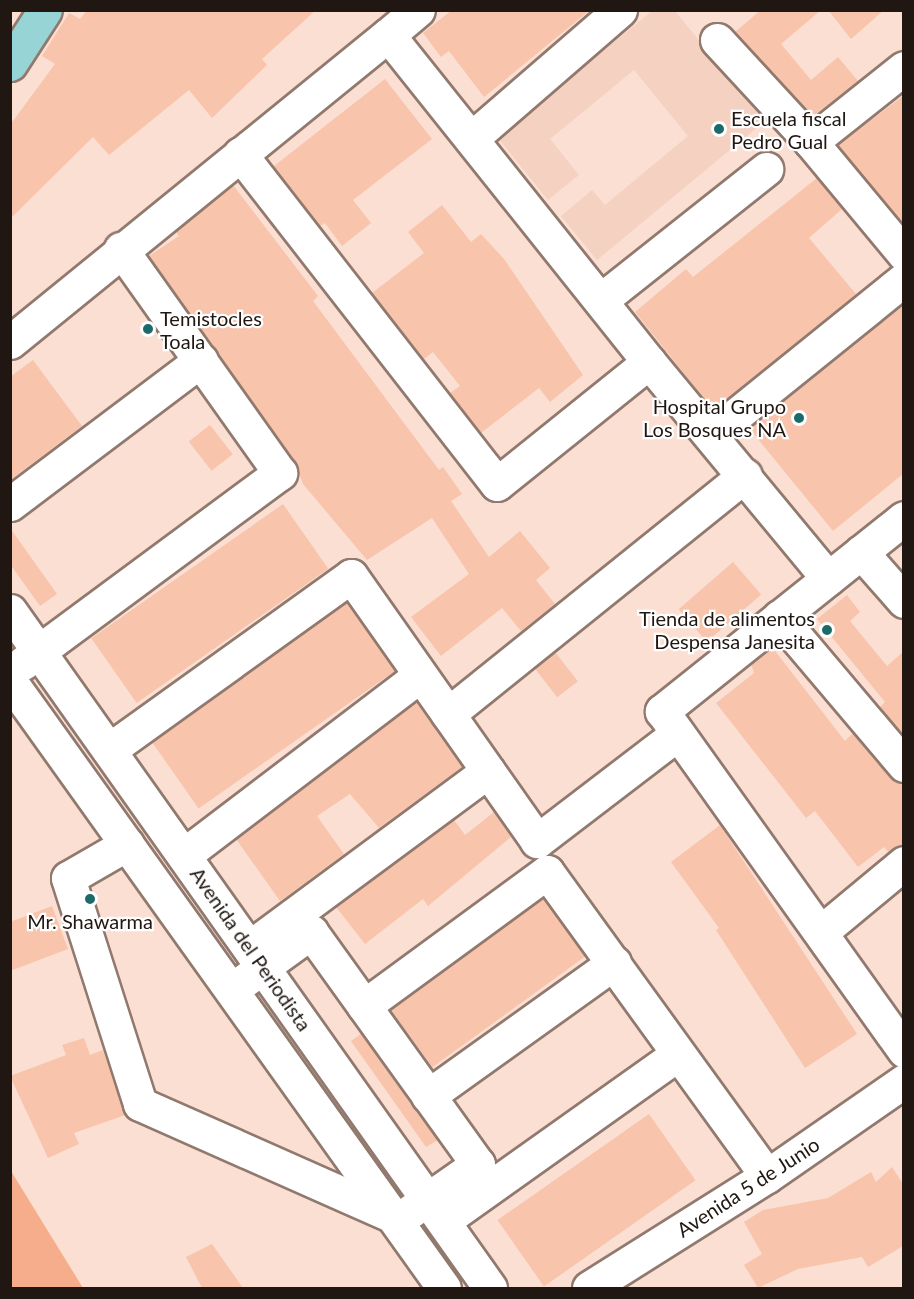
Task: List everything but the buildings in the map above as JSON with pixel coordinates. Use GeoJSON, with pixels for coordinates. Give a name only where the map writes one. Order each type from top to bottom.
{"type":"FeatureCollection","features":[{"type":"Feature","properties":{"kind":"main road"},"geometry":{"type":"LineString","coordinates":[[10,64],[45,10]]}},
{"type":"Feature","properties":{"kind":"street"},"geometry":{"type":"LineString","coordinates":[[472,138],[620,10]]}},
{"type":"Feature","properties":{"kind":"street"},"geometry":{"type":"LineString","coordinates":[[10,342],[240,154],[397,21],[472,138],[597,295],[641,368],[711,435],[828,578]]}},
{"type":"Feature","properties":{"kind":"street"},"geometry":{"type":"LineString","coordinates":[[717,40],[811,142],[903,254]]}},
{"type":"Feature","properties":{"kind":"street"},"geometry":{"type":"LineString","coordinates":[[811,142],[903,68]]}},
{"type":"Feature","properties":{"kind":"street"},"geometry":{"type":"LineString","coordinates":[[240,154],[497,484],[641,368]]}},
{"type":"Feature","properties":{"kind":"street"},"geometry":{"type":"LineString","coordinates":[[597,295],[766,168]]}},
{"type":"Feature","properties":{"kind":"street"},"geometry":{"type":"LineString","coordinates":[[10,672],[280,473],[121,249]]}},
{"type":"Feature","properties":{"kind":"street"},"geometry":{"type":"LineString","coordinates":[[711,435],[903,279]]}},
{"type":"Feature","properties":{"kind":"street"},"geometry":{"type":"LineString","coordinates":[[10,504],[201,360]]}},
{"type":"Feature","properties":{"kind":"street"},"geometry":{"type":"LineString","coordinates":[[448,714],[745,476]]}},
{"type":"Feature","properties":{"kind":"street"},"geometry":{"type":"LineString","coordinates":[[900,1037],[820,932],[662,711],[903,518]]}},
{"type":"Feature","properties":{"kind":"street"},"geometry":{"type":"LineString","coordinates":[[861,552],[903,601]]}},
{"type":"Feature","properties":{"kind":"street"},"geometry":{"type":"LineString","coordinates":[[110,750],[351,576],[537,841],[677,734]]}},
{"type":"Feature","properties":{"kind":"street","name":"Avenida del Periodista"},"geometry":{"type":"LineString","coordinates":[[10,611],[490,1288]]}},
{"type":"Feature","properties":{"kind":"street"},"geometry":{"type":"LineString","coordinates":[[779,617],[903,765]]}},
{"type":"Feature","properties":{"kind":"street"},"geometry":{"type":"LineString","coordinates":[[184,855],[420,675]]}},
{"type":"Feature","properties":{"kind":"street","name":"Avenida del Periodista"},"geometry":{"type":"LineString","coordinates":[[10,681],[444,1288]]}},
{"type":"Feature","properties":{"kind":"street"},"geometry":{"type":"LineString","coordinates":[[232,990],[257,957],[488,771]]}},
{"type":"Feature","properties":{"kind":"street"},"geometry":{"type":"LineString","coordinates":[[127,844],[68,878],[140,1104],[394,1218],[436,1210],[678,1054]]}},
{"type":"Feature","properties":{"kind":"street"},"geometry":{"type":"LineString","coordinates":[[820,932],[903,863]]}},
{"type":"Feature","properties":{"kind":"street"},"geometry":{"type":"LineString","coordinates":[[364,1006],[547,872],[767,1176]]}},
{"type":"Feature","properties":{"kind":"street"},"geometry":{"type":"LineString","coordinates":[[257,957],[311,932],[478,1164],[436,1210]]}},
{"type":"Feature","properties":{"kind":"street"},"geometry":{"type":"LineString","coordinates":[[428,1096],[614,963]]}},
{"type":"Feature","properties":{"kind":"street","name":"Avenida 5 de Junio"},"geometry":{"type":"LineString","coordinates":[[589,1288],[767,1176],[903,1081]]}},
{"type":"Feature","properties":{"kind":"shaded area","name":"Escuela fiscal Pedro Gual"},"geometry":{"type":"Polygon","coordinates":[[[652,11],[675,11],[765,121],[597,260],[561,216],[592,190],[605,205],[688,136],[634,70],[550,139],[579,175],[548,200],[498,138],[652,11]]]}},
{"type":"Feature","properties":{"kind":"shaded area"},"geometry":{"type":"Polygon","coordinates":[[[11,1171],[83,1288],[11,1288],[11,1171]]]}},
{"type":"Feature","properties":{"kind":"place","name":"Escuela fiscal Pedro Gual"},"geometry":{"type":"Point","coordinates":[719,129]}},
{"type":"Feature","properties":{"kind":"place","name":"Temistocles Toala"},"geometry":{"type":"Point","coordinates":[148,329]}},
{"type":"Feature","properties":{"kind":"place","name":"Hospital Grupo Los Bosques NA"},"geometry":{"type":"Point","coordinates":[799,418]}},
{"type":"Feature","properties":{"kind":"place","name":"Tienda de alimentos Despensa Janesita"},"geometry":{"type":"Point","coordinates":[827,630]}},
{"type":"Feature","properties":{"kind":"place","name":"Mr. Shawarma"},"geometry":{"type":"Point","coordinates":[90,899]}}]}
